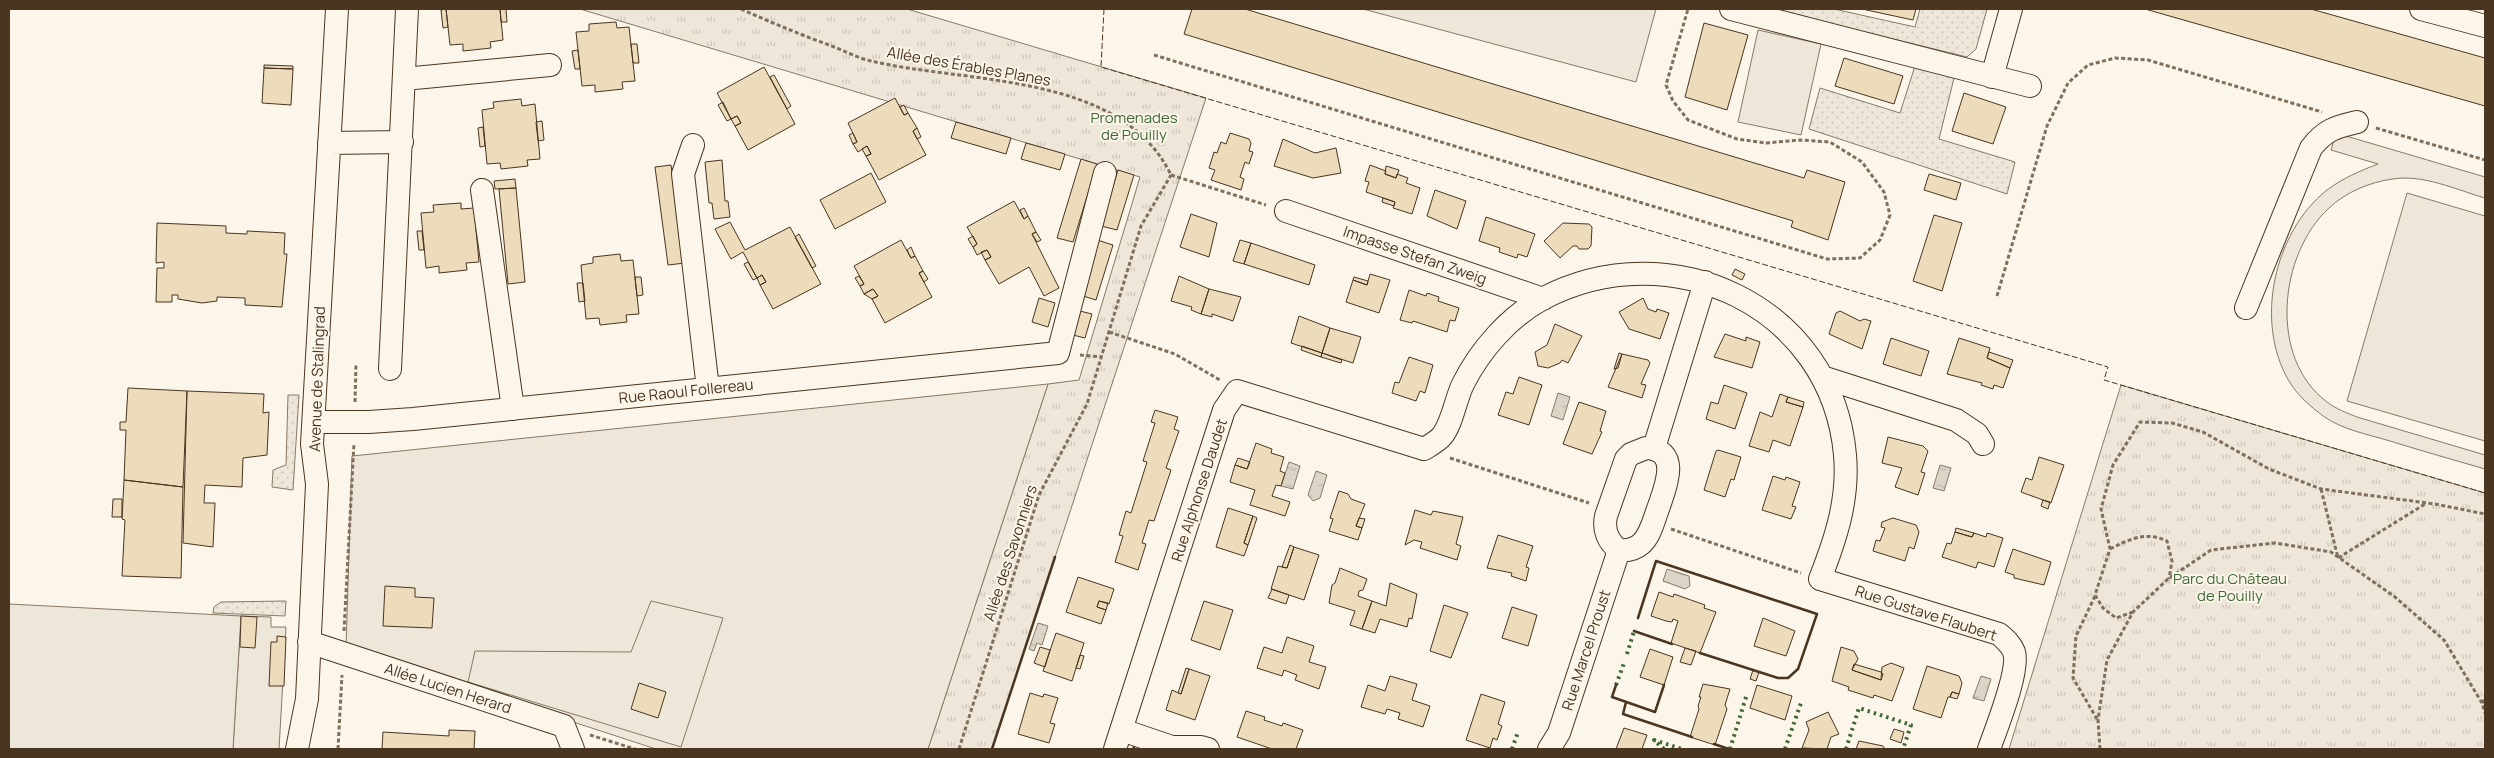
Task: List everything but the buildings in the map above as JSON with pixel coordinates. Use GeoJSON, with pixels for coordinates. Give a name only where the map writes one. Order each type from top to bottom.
{"type":"FeatureCollection","features":[{"type":"Feature","properties":{"kind":"street","name":"Avenue de Stalingrad"},"geometry":{"type":"LineString","coordinates":[[297,749],[307,699],[317,484],[312,444],[337,9]]}},
{"type":"Feature","properties":{"kind":"street"},"geometry":{"type":"LineString","coordinates":[[390,369],[407,9]]}},
{"type":"Feature","properties":{"kind":"street"},"geometry":{"type":"LineString","coordinates":[[1731,9],[2030,86]]}},
{"type":"Feature","properties":{"kind":"street"},"geometry":{"type":"LineString","coordinates":[[1992,77],[2012,9]]}},
{"type":"Feature","properties":{"kind":"street"},"geometry":{"type":"LineString","coordinates":[[2421,9],[2485,26]]}},
{"type":"Feature","properties":{"kind":"street"},"geometry":{"type":"LineString","coordinates":[[404,79],[550,65]]}},
{"type":"Feature","properties":{"kind":"street"},"geometry":{"type":"LineString","coordinates":[[2246,308],[2311,148],[2322,134],[2336,127],[2356,122]]}},
{"type":"Feature","properties":{"kind":"street"},"geometry":{"type":"LineString","coordinates":[[330,143],[402,142]]}},
{"type":"Feature","properties":{"kind":"street"},"geometry":{"type":"LineString","coordinates":[[693,146],[683,174],[708,389]]}},
{"type":"Feature","properties":{"kind":"street","name":"Rue Raoul Follereau"},"geometry":{"type":"LineString","coordinates":[[314,422],[354,422],[513,408],[1058,353],[1104,173]]}},
{"type":"Feature","properties":{"kind":"street"},"geometry":{"type":"LineString","coordinates":[[482,190],[513,408]]}},
{"type":"Feature","properties":{"kind":"street","name":"Impasse Stefan Zweig"},"geometry":{"type":"LineString","coordinates":[[1286,211],[1543,298]]}},
{"type":"Feature","properties":{"kind":"street"},"geometry":{"type":"LineString","coordinates":[[1238,392],[1424,449],[1442,436],[1463,384],[1482,354],[1522,311],[1543,298],[1574,286],[1612,276],[1648,272],[1705,282],[1739,296],[1771,317],[1799,344],[1822,377],[1956,420],[1977,434],[1983,444]]}},
{"type":"Feature","properties":{"kind":"street"},"geometry":{"type":"LineString","coordinates":[[1654,448],[1705,282]]}},
{"type":"Feature","properties":{"kind":"street","name":"Rue Gustave Flaubert"},"geometry":{"type":"LineString","coordinates":[[1822,377],[1837,412],[1845,454],[1845,494],[1838,533],[1820,579],[1999,634],[2009,643],[2014,652],[2012,677],[1990,749]]}},
{"type":"Feature","properties":{"kind":"street","name":"Rue Alphonse Daudet"},"geometry":{"type":"LineString","coordinates":[[1118,740],[1224,410],[1238,392]]}},
{"type":"Feature","properties":{"kind":"street"},"geometry":{"type":"LineString","coordinates":[[1654,448],[1666,460],[1669,473],[1653,523],[1649,534],[1640,545],[1628,550],[1619,550],[1610,542],[1605,522],[1623,465],[1631,454],[1639,449],[1654,448]]}},
{"type":"Feature","properties":{"kind":"street","name":"Rue Marcel Proust"},"geometry":{"type":"LineString","coordinates":[[1549,749],[1559,733],[1619,550]]}},
{"type":"Feature","properties":{"kind":"street","name":"Allée Lucien Herard"},"geometry":{"type":"LineString","coordinates":[[310,642],[564,726]]}},
{"type":"Feature","properties":{"kind":"street"},"geometry":{"type":"LineString","coordinates":[[564,726],[573,749]]}},
{"type":"Feature","properties":{"kind":"street"},"geometry":{"type":"LineString","coordinates":[[1118,740],[1172,747],[1201,747],[1208,749]]}},
{"type":"Feature","properties":{"kind":"path","name":"Allée des Érables Planes"},"geometry":{"type":"LineString","coordinates":[[741,9],[870,61],[1051,90],[1089,104],[1125,120],[1163,158],[1172,175]]}},
{"type":"Feature","properties":{"kind":"path"},"geometry":{"type":"LineString","coordinates":[[1154,54],[1826,260],[1860,258],[1880,240],[1890,215],[1884,192],[1862,162],[1830,142],[1800,140],[1766,143],[1737,139],[1688,120],[1673,101],[1666,85],[1688,9]]}},
{"type":"Feature","properties":{"kind":"path"},"geometry":{"type":"LineString","coordinates":[[1997,296],[2047,126],[2068,83],[2088,65],[2115,58],[2148,60],[2485,160]]}},
{"type":"Feature","properties":{"kind":"path"},"geometry":{"type":"LineString","coordinates":[[1172,175],[1286,211]]}},
{"type":"Feature","properties":{"kind":"path","name":"Allée des Savonniers"},"geometry":{"type":"LineString","coordinates":[[959,749],[1039,495],[1087,404],[1141,226],[1172,175]]}},
{"type":"Feature","properties":{"kind":"path"},"geometry":{"type":"LineString","coordinates":[[1109,332],[1175,354],[1202,368],[1238,392]]}},
{"type":"Feature","properties":{"kind":"path"},"geometry":{"type":"LineString","coordinates":[[338,749],[356,364]]}},
{"type":"Feature","properties":{"kind":"path"},"geometry":{"type":"LineString","coordinates":[[2098,720],[2074,678],[2076,636],[2095,595],[2110,549],[2101,510],[2113,464],[2140,422],[2172,423],[2203,432],[2269,469],[2321,489],[2425,503],[2485,514]]}},
{"type":"Feature","properties":{"kind":"path"},"geometry":{"type":"LineString","coordinates":[[2321,489],[2338,558]]}},
{"type":"Feature","properties":{"kind":"path"},"geometry":{"type":"LineString","coordinates":[[2338,558],[2425,503]]}},
{"type":"Feature","properties":{"kind":"path"},"geometry":{"type":"LineString","coordinates":[[2110,549],[2134,537],[2154,535],[2167,541],[2172,562],[2168,579]]}},
{"type":"Feature","properties":{"kind":"path"},"geometry":{"type":"LineString","coordinates":[[2100,749],[2098,720],[2107,660],[2133,612],[2168,579],[2211,550],[2275,543],[2331,552],[2395,597],[2444,640],[2482,703],[2485,713]]}},
{"type":"Feature","properties":{"kind":"path"},"geometry":{"type":"LineString","coordinates":[[2095,595],[2103,608],[2116,618],[2133,612]]}},
{"type":"Feature","properties":{"kind":"path"},"geometry":{"type":"LineString","coordinates":[[2482,703],[2485,699]]}},
{"type":"Feature","properties":{"kind":"path"},"geometry":{"type":"LineString","coordinates":[[564,726],[635,749]]}},
{"type":"Feature","properties":{"kind":"green space","name":"Promenades de Pouilly"},"geometry":{"type":"Polygon","coordinates":[[[580,9],[907,9],[1206,98],[992,749],[928,749],[1048,384],[1079,380],[1140,177],[580,9]]]}},
{"type":"Feature","properties":{"kind":"green space"},"geometry":{"type":"Polygon","coordinates":[[[1363,9],[1656,9],[1636,82],[1363,9]]]}},
{"type":"Feature","properties":{"kind":"green space"},"geometry":{"type":"Polygon","coordinates":[[[1771,9],[1834,9],[1915,27],[1920,9],[1987,9],[1976,49],[1967,57],[1771,9]]]}},
{"type":"Feature","properties":{"kind":"green space"},"geometry":{"type":"Polygon","coordinates":[[[1758,30],[1821,44],[1801,135],[1738,122],[1758,30]]]}},
{"type":"Feature","properties":{"kind":"green space"},"geometry":{"type":"Polygon","coordinates":[[[1915,66],[1954,78],[1939,139],[2015,162],[2007,194],[1809,129],[1820,88],[1900,113],[1915,66]]]}},
{"type":"Feature","properties":{"kind":"green space"},"geometry":{"type":"Polygon","coordinates":[[[2336,133],[2485,177],[2485,198],[2428,181],[2404,178],[2384,180],[2367,185],[2336,202],[2312,228],[2299,252],[2291,278],[2287,306],[2289,333],[2295,360],[2308,383],[2334,407],[2357,417],[2485,455],[2485,469],[2355,431],[2331,421],[2313,408],[2296,391],[2278,358],[2273,332],[2272,306],[2275,279],[2282,253],[2294,229],[2309,208],[2327,190],[2345,178],[2378,164],[2331,150],[2336,133]]]}},
{"type":"Feature","properties":{"kind":"green space"},"geometry":{"type":"Polygon","coordinates":[[[2407,193],[2485,216],[2485,441],[2347,401],[2407,193]]]}},
{"type":"Feature","properties":{"kind":"green space"},"geometry":{"type":"Polygon","coordinates":[[[1048,384],[928,749],[656,749],[346,648],[352,456],[1048,384]]]}},
{"type":"Feature","properties":{"kind":"green space","name":"Parc du Château de Pouilly"},"geometry":{"type":"Polygon","coordinates":[[[2121,385],[2485,493],[2485,749],[2009,749],[2121,385]]]}},
{"type":"Feature","properties":{"kind":"green space"},"geometry":{"type":"Polygon","coordinates":[[[288,395],[299,395],[293,490],[272,487],[273,470],[286,465],[288,395]]]}},
{"type":"Feature","properties":{"kind":"green space"},"geometry":{"type":"Polygon","coordinates":[[[286,601],[285,616],[213,613],[214,607],[221,602],[286,601]]]}},
{"type":"Feature","properties":{"kind":"green space"},"geometry":{"type":"Polygon","coordinates":[[[241,616],[271,617],[271,627],[286,627],[279,749],[233,749],[241,616]]]}},
{"type":"Feature","properties":{"kind":"shaded area"},"geometry":{"type":"Polygon","coordinates":[[[651,601],[723,618],[681,747],[468,682],[475,651],[631,652],[651,601]]]}},
{"type":"Feature","properties":{"kind":"shaded area"},"geometry":{"type":"Polygon","coordinates":[[[9,604],[241,616],[233,749],[9,749],[9,604]]]}},
{"type":"Feature","properties":{"kind":"water"},"geometry":{"type":"Polygon","coordinates":[[[1558,393],[1570,397],[1563,420],[1551,416],[1558,393]]]}},
{"type":"Feature","properties":{"kind":"water"},"geometry":{"type":"Polygon","coordinates":[[[1289,462],[1300,466],[1293,489],[1281,486],[1289,462]]]}},
{"type":"Feature","properties":{"kind":"water"},"geometry":{"type":"Polygon","coordinates":[[[1940,465],[1951,468],[1944,491],[1933,488],[1940,465]]]}},
{"type":"Feature","properties":{"kind":"water"},"geometry":{"type":"Polygon","coordinates":[[[1316,471],[1327,475],[1320,498],[1313,501],[1308,495],[1316,471]]]}},
{"type":"Feature","properties":{"kind":"water"},"geometry":{"type":"Polygon","coordinates":[[[1667,569],[1689,576],[1690,586],[1685,589],[1663,581],[1667,569]]]}},
{"type":"Feature","properties":{"kind":"water"},"geometry":{"type":"Polygon","coordinates":[[[1038,623],[1048,626],[1042,645],[1037,643],[1034,651],[1029,649],[1038,623]]]}},
{"type":"Feature","properties":{"kind":"water"},"geometry":{"type":"Polygon","coordinates":[[[1981,676],[1991,679],[1984,701],[1973,698],[1981,676]]]}},
{"type":"Feature","properties":{"kind":"hedge"},"geometry":{"type":"LineString","coordinates":[[1627,654],[1634,631]]}},
{"type":"Feature","properties":{"kind":"hedge"},"geometry":{"type":"LineString","coordinates":[[1616,685],[1624,663]]}},
{"type":"Feature","properties":{"kind":"hedge"},"geometry":{"type":"LineString","coordinates":[[1730,749],[1747,694]]}},
{"type":"Feature","properties":{"kind":"hedge"},"geometry":{"type":"LineString","coordinates":[[1785,749],[1802,700]]}},
{"type":"Feature","properties":{"kind":"hedge"},"geometry":{"type":"LineString","coordinates":[[1846,749],[1859,708],[1911,725],[1903,749]]}},
{"type":"Feature","properties":{"kind":"hedge"},"geometry":{"type":"LineString","coordinates":[[1512,749],[1518,732]]}},
{"type":"Feature","properties":{"kind":"hedge"},"geometry":{"type":"LineString","coordinates":[[1664,749],[1654,740],[1682,749]]}},
{"type":"Feature","properties":{"kind":"fence"},"geometry":{"type":"LineString","coordinates":[[1104,9],[1101,67],[2108,367],[2104,380],[2485,493]]}},
{"type":"Feature","properties":{"kind":"wall"},"geometry":{"type":"LineString","coordinates":[[992,749],[1055,557]]}},
{"type":"Feature","properties":{"kind":"wall"},"geometry":{"type":"LineString","coordinates":[[1638,618],[1656,561],[1817,614],[1798,669],[1788,678],[1778,678],[1700,653]]}},
{"type":"Feature","properties":{"kind":"wall"},"geometry":{"type":"LineString","coordinates":[[1634,631],[1672,644]]}},
{"type":"Feature","properties":{"kind":"wall"},"geometry":{"type":"LineString","coordinates":[[1616,685],[1612,697],[1655,712],[1664,685]]}},
{"type":"Feature","properties":{"kind":"wall"},"geometry":{"type":"LineString","coordinates":[[1626,702],[1623,714],[1692,737]]}},
{"type":"Feature","properties":{"kind":"wall"},"geometry":{"type":"LineString","coordinates":[[1714,744],[1729,749]]}}]}
